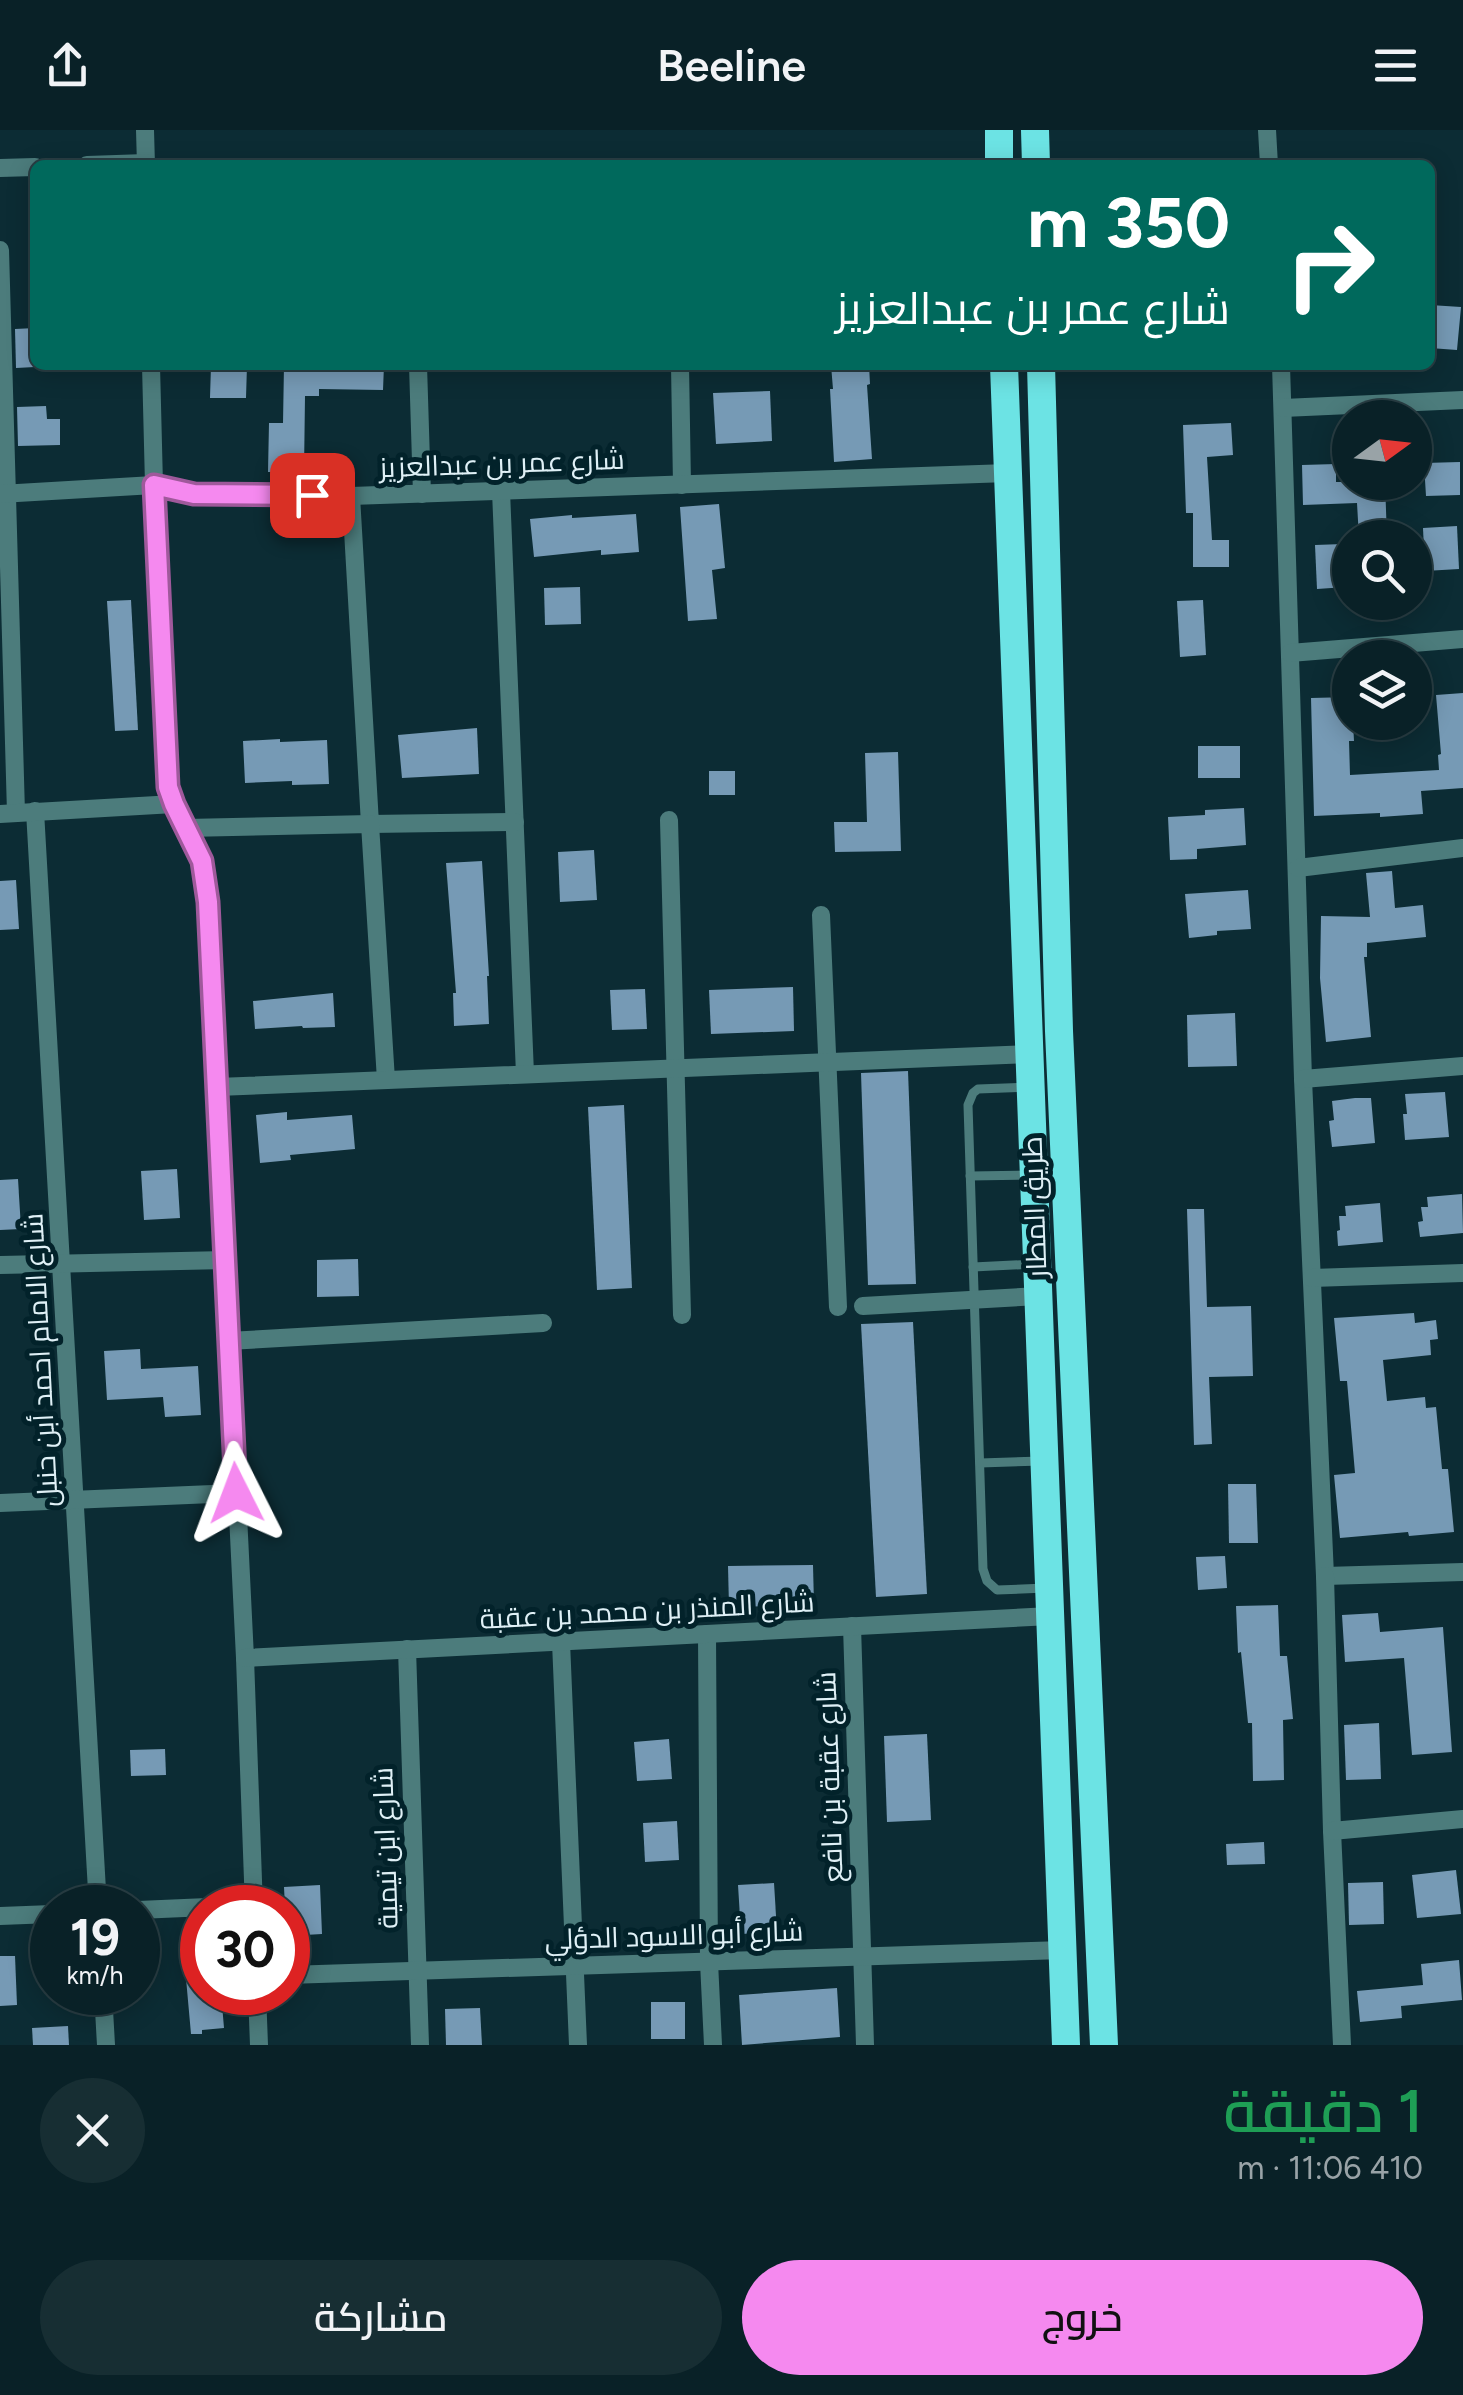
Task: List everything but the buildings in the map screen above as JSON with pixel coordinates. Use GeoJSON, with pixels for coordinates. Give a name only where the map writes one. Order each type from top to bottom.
{"type":"FeatureCollection","features":[{"type":"Feature","properties":{"kind":"highway"},"geometry":{"type":"LineString","coordinates":[[999,130],[999,160]]}},
{"type":"Feature","properties":{"kind":"highway"},"geometry":{"type":"LineString","coordinates":[[1035,130],[1036,160]]}},
{"type":"Feature","properties":{"kind":"highway","name":"طريق المطار"},"geometry":{"type":"LineString","coordinates":[[1004,370],[1066,2045]]}},
{"type":"Feature","properties":{"kind":"highway","name":"طريق المطار"},"geometry":{"type":"LineString","coordinates":[[1042,370],[1060,1032],[1104,2045]]}},
{"type":"Feature","properties":{"kind":"street"},"geometry":{"type":"LineString","coordinates":[[144,130],[146,160]]}},
{"type":"Feature","properties":{"kind":"street"},"geometry":{"type":"LineString","coordinates":[[1267,130],[1269,160]]}},
{"type":"Feature","properties":{"kind":"street"},"geometry":{"type":"LineString","coordinates":[[0,168],[30,167]]}},
{"type":"Feature","properties":{"kind":"street","name":"شارع الامام احمد أبن حنبل"},"geometry":{"type":"LineString","coordinates":[[0,250],[4,494],[17,812],[63,1263],[97,1885]]}},
{"type":"Feature","properties":{"kind":"street"},"geometry":{"type":"LineString","coordinates":[[151,370],[168,787],[202,861],[208,902],[246,1658],[253,1885]]}},
{"type":"Feature","properties":{"kind":"street"},"geometry":{"type":"LineString","coordinates":[[418,370],[422,494]]}},
{"type":"Feature","properties":{"kind":"street"},"geometry":{"type":"LineString","coordinates":[[680,370],[682,485]]}},
{"type":"Feature","properties":{"kind":"street"},"geometry":{"type":"LineString","coordinates":[[1281,370],[1303,1079],[1342,2045]]}},
{"type":"Feature","properties":{"kind":"street"},"geometry":{"type":"LineString","coordinates":[[1284,408],[1463,400]]}},
{"type":"Feature","properties":{"kind":"street","name":"شارع عمر بن عبدالعزيز"},"geometry":{"type":"LineString","coordinates":[[4,494],[154,485],[194,494],[351,496],[1008,472]]}},
{"type":"Feature","properties":{"kind":"street"},"geometry":{"type":"LineString","coordinates":[[502,491],[524,1074]]}},
{"type":"Feature","properties":{"kind":"street"},"geometry":{"type":"LineString","coordinates":[[351,496],[386,1080]]}},
{"type":"Feature","properties":{"kind":"street"},"geometry":{"type":"LineString","coordinates":[[1290,653],[1463,639]]}},
{"type":"Feature","properties":{"kind":"street"},"geometry":{"type":"LineString","coordinates":[[17,812],[174,804]]}},
{"type":"Feature","properties":{"kind":"street"},"geometry":{"type":"LineString","coordinates":[[669,820],[682,1315]]}},
{"type":"Feature","properties":{"kind":"street"},"geometry":{"type":"LineString","coordinates":[[186,828],[515,822]]}},
{"type":"Feature","properties":{"kind":"street"},"geometry":{"type":"LineString","coordinates":[[1298,868],[1463,848]]}},
{"type":"Feature","properties":{"kind":"street"},"geometry":{"type":"LineString","coordinates":[[821,915],[838,1307]]}},
{"type":"Feature","properties":{"kind":"street"},"geometry":{"type":"LineString","coordinates":[[217,1087],[1030,1054]]}},
{"type":"Feature","properties":{"kind":"street"},"geometry":{"type":"LineString","coordinates":[[1303,1079],[1463,1066]]}},
{"type":"Feature","properties":{"kind":"street"},"geometry":{"type":"LineString","coordinates":[[0,1265],[226,1260]]}},
{"type":"Feature","properties":{"kind":"street"},"geometry":{"type":"LineString","coordinates":[[1312,1278],[1463,1273]]}},
{"type":"Feature","properties":{"kind":"street"},"geometry":{"type":"LineString","coordinates":[[863,1306],[1039,1296]]}},
{"type":"Feature","properties":{"kind":"street"},"geometry":{"type":"LineString","coordinates":[[228,1341],[543,1323]]}},
{"type":"Feature","properties":{"kind":"street"},"geometry":{"type":"LineString","coordinates":[[0,1503],[236,1493]]}},
{"type":"Feature","properties":{"kind":"street"},"geometry":{"type":"LineString","coordinates":[[1325,1576],[1463,1572]]}},
{"type":"Feature","properties":{"kind":"street","name":"شارع المنذر بن محمد بن عقبة"},"geometry":{"type":"LineString","coordinates":[[246,1658],[1051,1616]]}},
{"type":"Feature","properties":{"kind":"street","name":"شارع عقبة بن نافع"},"geometry":{"type":"LineString","coordinates":[[852,1626],[865,2045]]}},
{"type":"Feature","properties":{"kind":"street"},"geometry":{"type":"LineString","coordinates":[[706,1634],[713,2045]]}},
{"type":"Feature","properties":{"kind":"street"},"geometry":{"type":"LineString","coordinates":[[562,1642],[578,2045]]}},
{"type":"Feature","properties":{"kind":"street","name":"شارع ابن تيمية"},"geometry":{"type":"LineString","coordinates":[[407,1650],[420,2045]]}},
{"type":"Feature","properties":{"kind":"street"},"geometry":{"type":"LineString","coordinates":[[1332,1831],[1463,1819]]}},
{"type":"Feature","properties":{"kind":"street"},"geometry":{"type":"LineString","coordinates":[[0,1916],[30,1915]]}},
{"type":"Feature","properties":{"kind":"street","name":"شارع أبو الاسود الدؤلي"},"geometry":{"type":"LineString","coordinates":[[310,1974],[1062,1950]]}},
{"type":"Feature","properties":{"kind":"street"},"geometry":{"type":"LineString","coordinates":[[104,2015],[106,2045]]}},
{"type":"Feature","properties":{"kind":"street"},"geometry":{"type":"LineString","coordinates":[[258,2015],[259,2045]]}},
{"type":"Feature","properties":{"kind":"lane"},"geometry":{"type":"LineString","coordinates":[[1031,1087],[985,1087],[973,1093],[968,1105],[983,1569],[987,1581],[997,1590],[1050,1588]]}},
{"type":"Feature","properties":{"kind":"lane"},"geometry":{"type":"LineString","coordinates":[[970,1176],[1034,1175]]}},
{"type":"Feature","properties":{"kind":"lane"},"geometry":{"type":"LineString","coordinates":[[973,1268],[1038,1264]]}},
{"type":"Feature","properties":{"kind":"lane"},"geometry":{"type":"LineString","coordinates":[[980,1462],[1045,1461]]}},
{"type":"Feature","properties":{"kind":"route"},"geometry":{"type":"LineString","coordinates":[[236,1493],[208,902],[202,861],[168,787],[154,485],[194,494],[312,495]]}}]}
